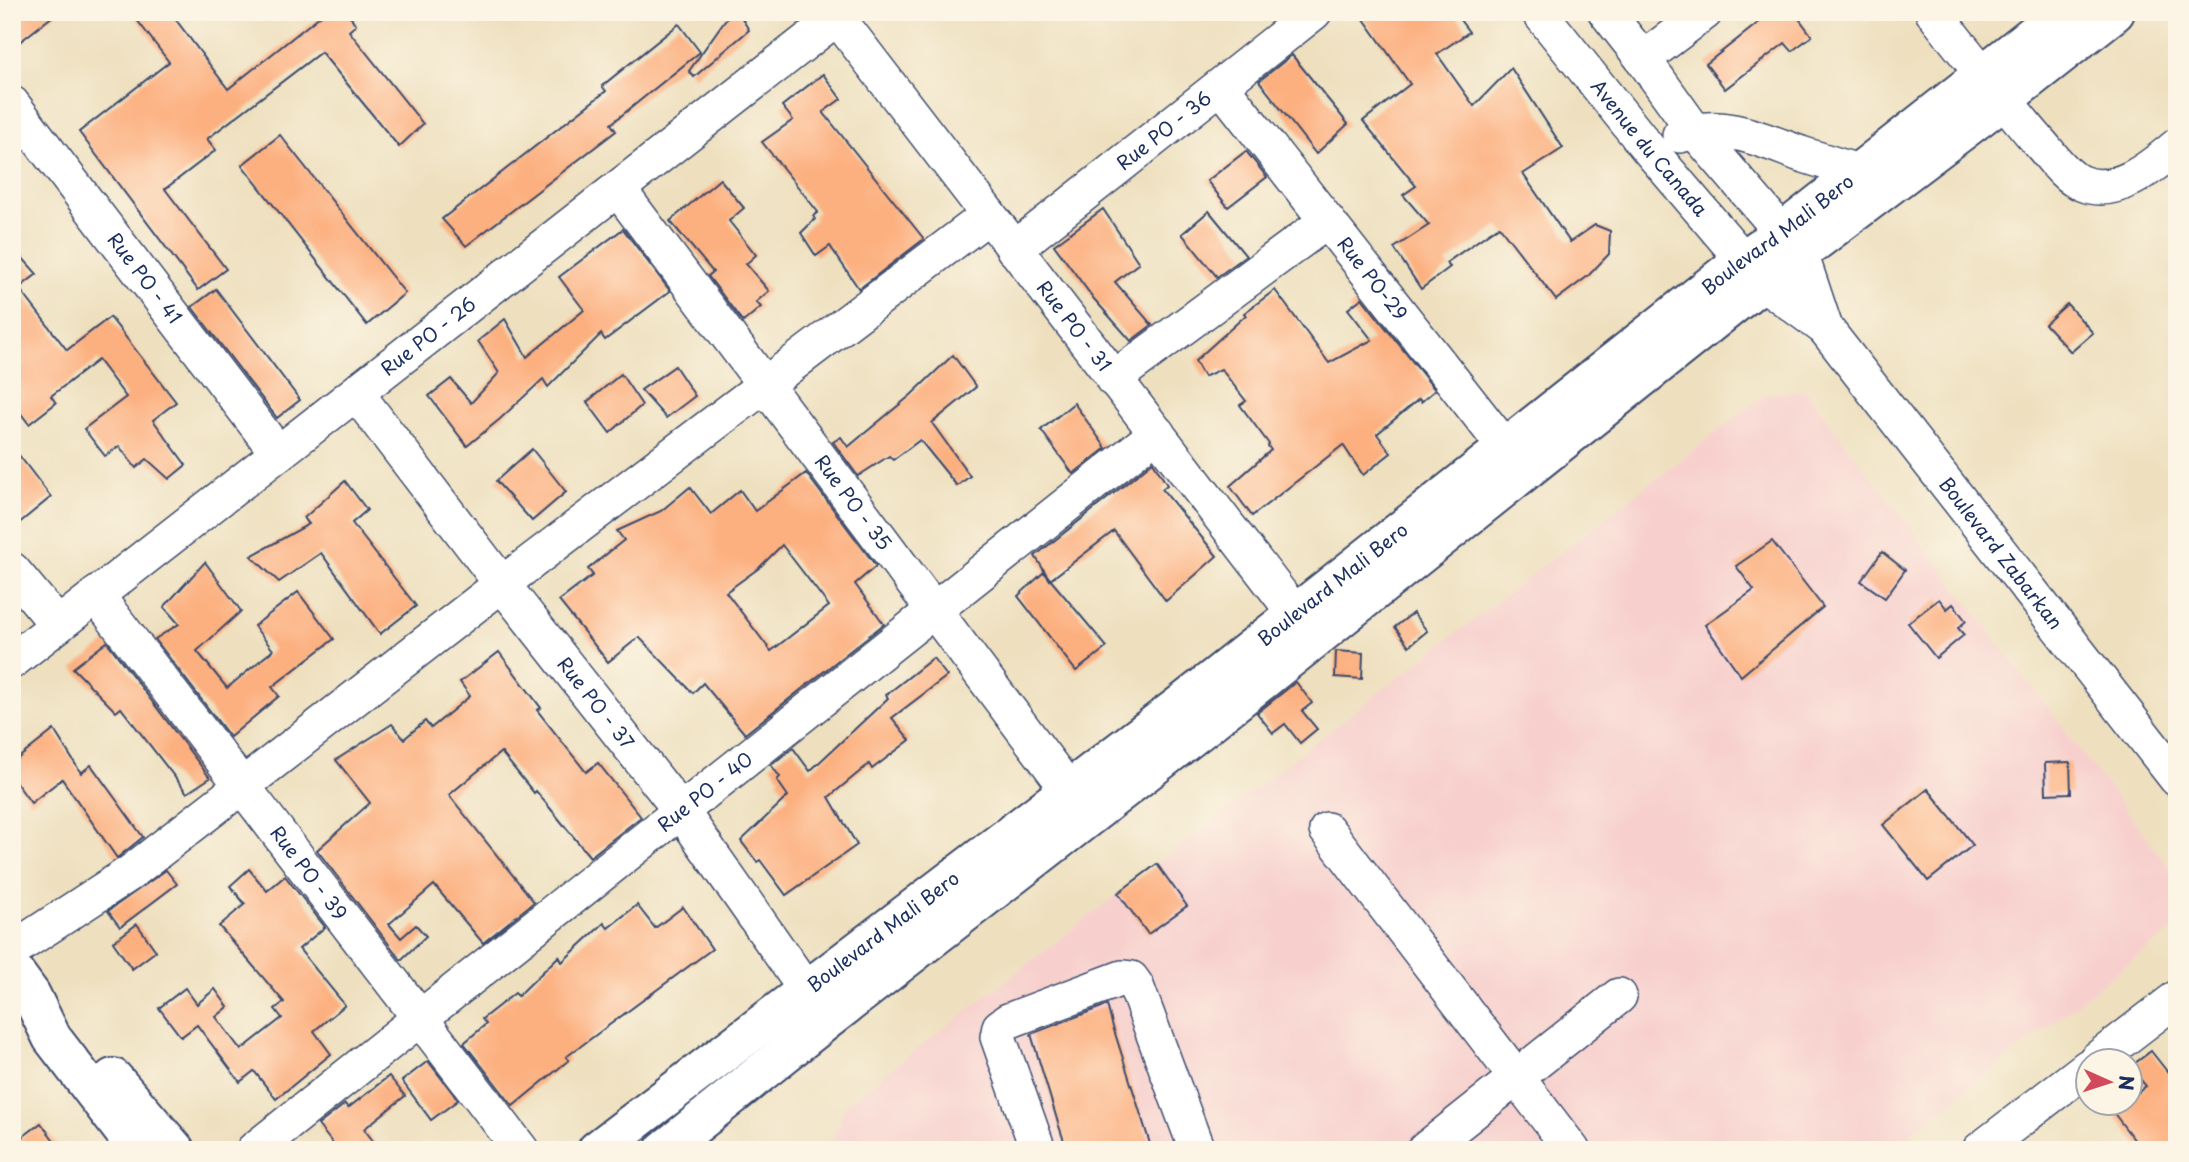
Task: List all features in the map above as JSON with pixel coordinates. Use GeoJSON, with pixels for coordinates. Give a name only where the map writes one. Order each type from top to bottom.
{"type":"FeatureCollection","features":[{"type":"Feature","properties":{"kind":"main road","name":"Boulevard Mali Bero"},"geometry":{"type":"LineString","coordinates":[[597,1150],[818,1005],[1079,804],[1753,271],[1993,88],[2062,12]]}},
{"type":"Feature","properties":{"kind":"main road","name":"Boulevard Mali Bero"},"geometry":{"type":"LineString","coordinates":[[1791,243],[1858,172],[2115,12]]}},
{"type":"Feature","properties":{"kind":"main road"},"geometry":{"type":"LineString","coordinates":[[22,982],[52,1038],[138,1150]]}},
{"type":"Feature","properties":{"kind":"main road"},"geometry":{"type":"LineString","coordinates":[[22,982],[66,1023],[175,1150]]}},
{"type":"Feature","properties":{"kind":"main road","name":"Boulevard Mali Bero"},"geometry":{"type":"LineString","coordinates":[[664,1150],[818,1005]]}},
{"type":"Feature","properties":{"kind":"street","name":"Rue PO - 36"},"geometry":{"type":"LineString","coordinates":[[1014,249],[1314,12]]}},
{"type":"Feature","properties":{"kind":"street","name":"Avenue du Canada"},"geometry":{"type":"LineString","coordinates":[[1539,12],[1647,147],[1753,271]]}},
{"type":"Feature","properties":{"kind":"street"},"geometry":{"type":"LineString","coordinates":[[1606,12],[1694,130],[1791,243]]}},
{"type":"Feature","properties":{"kind":"street"},"geometry":{"type":"LineString","coordinates":[[1643,59],[1705,12]]}},
{"type":"Feature","properties":{"kind":"street"},"geometry":{"type":"LineString","coordinates":[[1933,12],[1993,88],[2061,166],[2082,184],[2105,186],[2129,180],[2151,168],[2177,146]]}},
{"type":"Feature","properties":{"kind":"street","name":"Rue PO - 26"},"geometry":{"type":"LineString","coordinates":[[12,660],[618,189],[838,14]]}},
{"type":"Feature","properties":{"kind":"street","name":"Rue PO - 31"},"geometry":{"type":"LineString","coordinates":[[838,14],[1113,379],[1305,626]]}},
{"type":"Feature","properties":{"kind":"street","name":"Rue PO-29"},"geometry":{"type":"LineString","coordinates":[[1220,86],[1515,460]]}},
{"type":"Feature","properties":{"kind":"street","name":"Rue PO - 41"},"geometry":{"type":"LineString","coordinates":[[12,104],[278,453]]}},
{"type":"Feature","properties":{"kind":"street"},"geometry":{"type":"LineString","coordinates":[[1647,147],[1694,130],[1728,131],[1753,136],[1858,172]]}},
{"type":"Feature","properties":{"kind":"street","name":"Rue PO - 35"},"geometry":{"type":"LineString","coordinates":[[618,189],[1079,804]]}},
{"type":"Feature","properties":{"kind":"street"},"geometry":{"type":"LineString","coordinates":[[12,950],[130,873],[502,584],[989,215]]}},
{"type":"Feature","properties":{"kind":"street"},"geometry":{"type":"LineString","coordinates":[[1113,379],[1327,221]]}},
{"type":"Feature","properties":{"kind":"street","name":"Boulevard Zabarkan"},"geometry":{"type":"LineString","coordinates":[[1791,243],[1825,328]]}},
{"type":"Feature","properties":{"kind":"street","name":"Boulevard Zabarkan"},"geometry":{"type":"LineString","coordinates":[[1753,271],[1825,328],[2177,779]]}},
{"type":"Feature","properties":{"kind":"street","name":"Rue PO - 37"},"geometry":{"type":"LineString","coordinates":[[356,393],[681,811],[818,1005]]}},
{"type":"Feature","properties":{"kind":"street","name":"Rue PO - 40"},"geometry":{"type":"LineString","coordinates":[[254,1150],[1157,433]]}},
{"type":"Feature","properties":{"kind":"street"},"geometry":{"type":"LineString","coordinates":[[12,570],[58,625]]}},
{"type":"Feature","properties":{"kind":"street","name":"Rue PO - 39"},"geometry":{"type":"LineString","coordinates":[[96,595],[521,1150]]}},
{"type":"Feature","properties":{"kind":"street"},"geometry":{"type":"LineString","coordinates":[[1327,830],[1572,1150]]}},
{"type":"Feature","properties":{"kind":"street"},"geometry":{"type":"LineString","coordinates":[[1038,1150],[998,1037],[1000,1027],[1007,1021],[1122,978],[1130,979],[1136,986],[1197,1150]]}},
{"type":"Feature","properties":{"kind":"street"},"geometry":{"type":"LineString","coordinates":[[1425,1150],[1619,996]]}},
{"type":"Feature","properties":{"kind":"street"},"geometry":{"type":"LineString","coordinates":[[2115,1046],[2177,999]]}},
{"type":"Feature","properties":{"kind":"street"},"geometry":{"type":"LineString","coordinates":[[1980,1150],[2074,1078]]}},
{"type":"Feature","properties":{"kind":"shaded area"},"geometry":{"type":"Polygon","coordinates":[[[1805,390],[2177,877],[2177,926],[1890,1150],[829,1150],[846,1104],[1766,394],[1805,390]]]}},
{"type":"Feature","properties":{"kind":"building"},"geometry":{"type":"Polygon","coordinates":[[[12,12],[58,12],[12,48],[12,12]]]}},
{"type":"Feature","properties":{"kind":"building"},"geometry":{"type":"Polygon","coordinates":[[[131,12],[170,12],[228,89],[325,12],[347,12],[356,25],[349,31],[423,124],[399,147],[321,52],[207,139],[216,150],[165,189],[226,269],[198,290],[79,132],[169,62],[131,12]]]}},
{"type":"Feature","properties":{"kind":"building"},"geometry":{"type":"Polygon","coordinates":[[[738,12],[749,30],[694,77],[689,71],[725,20],[738,12]]]}},
{"type":"Feature","properties":{"kind":"building"},"geometry":{"type":"Polygon","coordinates":[[[1359,12],[1454,12],[1469,32],[1437,54],[1474,106],[1511,68],[1563,148],[1523,174],[1570,242],[1595,225],[1610,231],[1609,254],[1588,276],[1556,300],[1499,226],[1446,263],[1450,267],[1421,289],[1394,248],[1429,225],[1403,195],[1416,186],[1363,121],[1410,84],[1359,12]]]}},
{"type":"Feature","properties":{"kind":"building"},"geometry":{"type":"Polygon","coordinates":[[[1772,12],[1794,12],[1812,36],[1792,51],[1785,43],[1725,89],[1706,64],[1772,12]]]}},
{"type":"Feature","properties":{"kind":"building"},"geometry":{"type":"Polygon","coordinates":[[[679,24],[700,52],[611,124],[616,131],[466,246],[442,219],[606,91],[602,86],[679,24]]]}},
{"type":"Feature","properties":{"kind":"building"},"geometry":{"type":"Polygon","coordinates":[[[1292,55],[1348,124],[1316,154],[1259,81],[1292,55]]]}},
{"type":"Feature","properties":{"kind":"building"},"geometry":{"type":"Polygon","coordinates":[[[823,74],[841,99],[823,112],[924,239],[859,289],[830,246],[816,256],[801,233],[818,212],[762,142],[793,120],[782,106],[823,74]]]}},
{"type":"Feature","properties":{"kind":"building"},"geometry":{"type":"Polygon","coordinates":[[[280,135],[405,293],[367,325],[242,165],[280,135]]]}},
{"type":"Feature","properties":{"kind":"building"},"geometry":{"type":"Polygon","coordinates":[[[1246,151],[1267,177],[1228,207],[1207,181],[1246,151]]]}},
{"type":"Feature","properties":{"kind":"building"},"geometry":{"type":"Polygon","coordinates":[[[720,179],[744,208],[729,221],[756,255],[746,264],[769,291],[756,302],[761,307],[743,322],[708,276],[713,272],[670,221],[720,179]]]}},
{"type":"Feature","properties":{"kind":"building"},"geometry":{"type":"Polygon","coordinates":[[[1103,209],[1139,263],[1115,282],[1152,325],[1131,341],[1094,299],[1054,245],[1103,209]]]}},
{"type":"Feature","properties":{"kind":"building"},"geometry":{"type":"Polygon","coordinates":[[[1209,211],[1246,256],[1217,277],[1182,234],[1209,211]]]}},
{"type":"Feature","properties":{"kind":"building"},"geometry":{"type":"Polygon","coordinates":[[[623,229],[670,291],[605,340],[601,334],[548,387],[543,379],[467,446],[429,396],[451,379],[471,403],[499,373],[478,341],[505,319],[527,357],[584,310],[559,277],[623,229]]]}},
{"type":"Feature","properties":{"kind":"building"},"geometry":{"type":"Polygon","coordinates":[[[12,246],[37,274],[19,288],[67,350],[110,317],[176,402],[153,420],[186,465],[169,479],[147,459],[136,468],[119,446],[105,456],[84,429],[126,397],[98,360],[51,396],[56,403],[29,424],[12,402],[12,246]]]}},
{"type":"Feature","properties":{"kind":"building"},"geometry":{"type":"Polygon","coordinates":[[[216,289],[300,400],[277,418],[192,307],[216,289]]]}},
{"type":"Feature","properties":{"kind":"building"},"geometry":{"type":"Polygon","coordinates":[[[1275,290],[1329,363],[1372,340],[1348,309],[1362,298],[1435,390],[1421,402],[1419,399],[1377,434],[1391,453],[1363,475],[1343,445],[1252,516],[1230,486],[1271,450],[1269,444],[1240,405],[1246,401],[1221,369],[1204,377],[1195,361],[1246,315],[1244,313],[1275,290]]]}},
{"type":"Feature","properties":{"kind":"building"},"geometry":{"type":"Polygon","coordinates":[[[2067,304],[2093,333],[2071,352],[2045,324],[2067,304]]]}},
{"type":"Feature","properties":{"kind":"building"},"geometry":{"type":"Polygon","coordinates":[[[953,355],[976,387],[932,423],[970,476],[957,486],[920,440],[893,460],[889,456],[858,476],[833,442],[841,437],[848,447],[911,395],[953,355]]]}},
{"type":"Feature","properties":{"kind":"building"},"geometry":{"type":"Polygon","coordinates":[[[675,366],[695,396],[666,418],[641,390],[675,366]]]}},
{"type":"Feature","properties":{"kind":"building"},"geometry":{"type":"Polygon","coordinates":[[[621,374],[642,405],[610,433],[587,402],[621,374]]]}},
{"type":"Feature","properties":{"kind":"building"},"geometry":{"type":"Polygon","coordinates":[[[1074,403],[1106,448],[1073,474],[1041,430],[1074,403]]]}},
{"type":"Feature","properties":{"kind":"building"},"geometry":{"type":"Polygon","coordinates":[[[12,446],[51,497],[12,529],[12,446]]]}},
{"type":"Feature","properties":{"kind":"building"},"geometry":{"type":"Polygon","coordinates":[[[532,449],[566,492],[532,521],[496,481],[532,449]]]}},
{"type":"Feature","properties":{"kind":"building"},"geometry":{"type":"Polygon","coordinates":[[[1153,462],[1167,485],[1162,489],[1217,556],[1166,601],[1114,531],[1050,580],[1035,556],[1153,462]]]}},
{"type":"Feature","properties":{"kind":"building"},"geometry":{"type":"Polygon","coordinates":[[[806,473],[876,566],[855,584],[884,624],[745,734],[703,683],[693,693],[639,637],[608,662],[559,601],[593,575],[588,569],[624,540],[617,531],[661,511],[690,487],[711,514],[740,490],[755,511],[806,473]],[[782,545],[759,568],[726,592],[771,651],[829,606],[782,545]]]}},
{"type":"Feature","properties":{"kind":"building"},"geometry":{"type":"Polygon","coordinates":[[[345,481],[367,510],[352,523],[416,606],[380,634],[321,553],[279,582],[251,556],[309,524],[304,518],[345,481]]]}},
{"type":"Feature","properties":{"kind":"building"},"geometry":{"type":"Polygon","coordinates":[[[1772,541],[1823,607],[1741,676],[1705,625],[1754,590],[1736,566],[1772,541]]]}},
{"type":"Feature","properties":{"kind":"building"},"geometry":{"type":"Polygon","coordinates":[[[1882,552],[1905,570],[1885,598],[1861,581],[1882,552]]]}},
{"type":"Feature","properties":{"kind":"building"},"geometry":{"type":"Polygon","coordinates":[[[205,562],[241,611],[197,651],[227,688],[273,650],[254,626],[298,592],[334,639],[272,687],[279,696],[230,737],[155,639],[179,624],[164,607],[205,562]]]}},
{"type":"Feature","properties":{"kind":"building"},"geometry":{"type":"Polygon","coordinates":[[[1044,572],[1107,647],[1076,671],[1018,596],[1044,572]]]}},
{"type":"Feature","properties":{"kind":"building"},"geometry":{"type":"Polygon","coordinates":[[[1939,599],[1947,609],[1953,604],[1966,621],[1958,628],[1964,635],[1936,658],[1908,623],[1939,599]]]}},
{"type":"Feature","properties":{"kind":"building"},"geometry":{"type":"Polygon","coordinates":[[[1413,613],[1427,631],[1409,646],[1395,627],[1413,613]]]}},
{"type":"Feature","properties":{"kind":"building"},"geometry":{"type":"Polygon","coordinates":[[[107,642],[210,778],[187,793],[121,708],[116,712],[73,668],[107,642]]]}},
{"type":"Feature","properties":{"kind":"building"},"geometry":{"type":"Polygon","coordinates":[[[1336,651],[1363,653],[1362,679],[1335,677],[1336,651]]]}},
{"type":"Feature","properties":{"kind":"building"},"geometry":{"type":"Polygon","coordinates":[[[499,652],[541,708],[537,710],[586,772],[598,763],[641,817],[590,857],[501,752],[449,795],[534,902],[483,943],[434,885],[389,924],[401,938],[416,925],[426,936],[401,960],[317,850],[370,803],[336,760],[392,724],[404,739],[425,721],[431,728],[470,696],[460,682],[499,652]]]}},
{"type":"Feature","properties":{"kind":"building"},"geometry":{"type":"Polygon","coordinates":[[[933,658],[947,676],[892,718],[910,740],[872,769],[869,764],[829,797],[857,845],[786,895],[760,860],[757,862],[741,841],[788,796],[777,780],[780,777],[771,765],[793,748],[810,771],[888,698],[886,695],[933,658]]]}},
{"type":"Feature","properties":{"kind":"building"},"geometry":{"type":"Polygon","coordinates":[[[1296,682],[1312,703],[1302,711],[1317,729],[1300,743],[1285,724],[1273,733],[1257,713],[1296,682]]]}},
{"type":"Feature","properties":{"kind":"building"},"geometry":{"type":"Polygon","coordinates":[[[54,730],[81,773],[91,765],[143,837],[117,858],[62,779],[31,803],[12,777],[12,763],[54,730]]]}},
{"type":"Feature","properties":{"kind":"building"},"geometry":{"type":"Polygon","coordinates":[[[2070,762],[2071,793],[2046,794],[2045,763],[2070,762]]]}},
{"type":"Feature","properties":{"kind":"building"},"geometry":{"type":"Polygon","coordinates":[[[1928,789],[1973,845],[1928,881],[1883,825],[1928,789]]]}},
{"type":"Feature","properties":{"kind":"building"},"geometry":{"type":"Polygon","coordinates":[[[1157,864],[1187,906],[1148,934],[1118,893],[1157,864]]]}},
{"type":"Feature","properties":{"kind":"building"},"geometry":{"type":"Polygon","coordinates":[[[249,869],[267,891],[285,876],[325,927],[299,949],[345,1005],[314,1031],[331,1054],[276,1099],[254,1071],[240,1082],[197,1025],[181,1037],[159,1008],[185,988],[197,1004],[215,989],[228,1007],[216,1017],[241,1050],[282,1018],[275,1009],[284,1002],[219,926],[245,904],[230,886],[249,869]]]}},
{"type":"Feature","properties":{"kind":"building"},"geometry":{"type":"Polygon","coordinates":[[[166,870],[177,884],[120,927],[108,911],[166,870]]]}},
{"type":"Feature","properties":{"kind":"building"},"geometry":{"type":"Polygon","coordinates":[[[637,905],[655,928],[683,907],[712,949],[566,1057],[569,1060],[513,1106],[464,1043],[486,1024],[482,1019],[515,993],[518,996],[559,956],[562,962],[604,923],[608,928],[637,905]]]}},
{"type":"Feature","properties":{"kind":"building"},"geometry":{"type":"Polygon","coordinates":[[[137,924],[156,951],[132,969],[113,942],[137,924]]]}},
{"type":"Feature","properties":{"kind":"building"},"geometry":{"type":"Polygon","coordinates":[[[1107,1005],[1152,1150],[1067,1150],[1059,1126],[1031,1034],[1107,1005]]]}},
{"type":"Feature","properties":{"kind":"building"},"geometry":{"type":"Polygon","coordinates":[[[2151,1051],[2177,1084],[2177,1150],[2142,1150],[2116,1116],[2144,1116],[2144,1056],[2151,1051]]]}},
{"type":"Feature","properties":{"kind":"building"},"geometry":{"type":"Polygon","coordinates":[[[428,1061],[458,1100],[431,1120],[402,1081],[428,1061]]]}},
{"type":"Feature","properties":{"kind":"building"},"geometry":{"type":"Polygon","coordinates":[[[389,1076],[405,1096],[364,1129],[380,1150],[338,1150],[318,1125],[345,1104],[348,1108],[389,1076]]]}},
{"type":"Feature","properties":{"kind":"building"},"geometry":{"type":"Polygon","coordinates":[[[41,1123],[61,1150],[12,1150],[12,1145],[41,1123]]]}}]}
